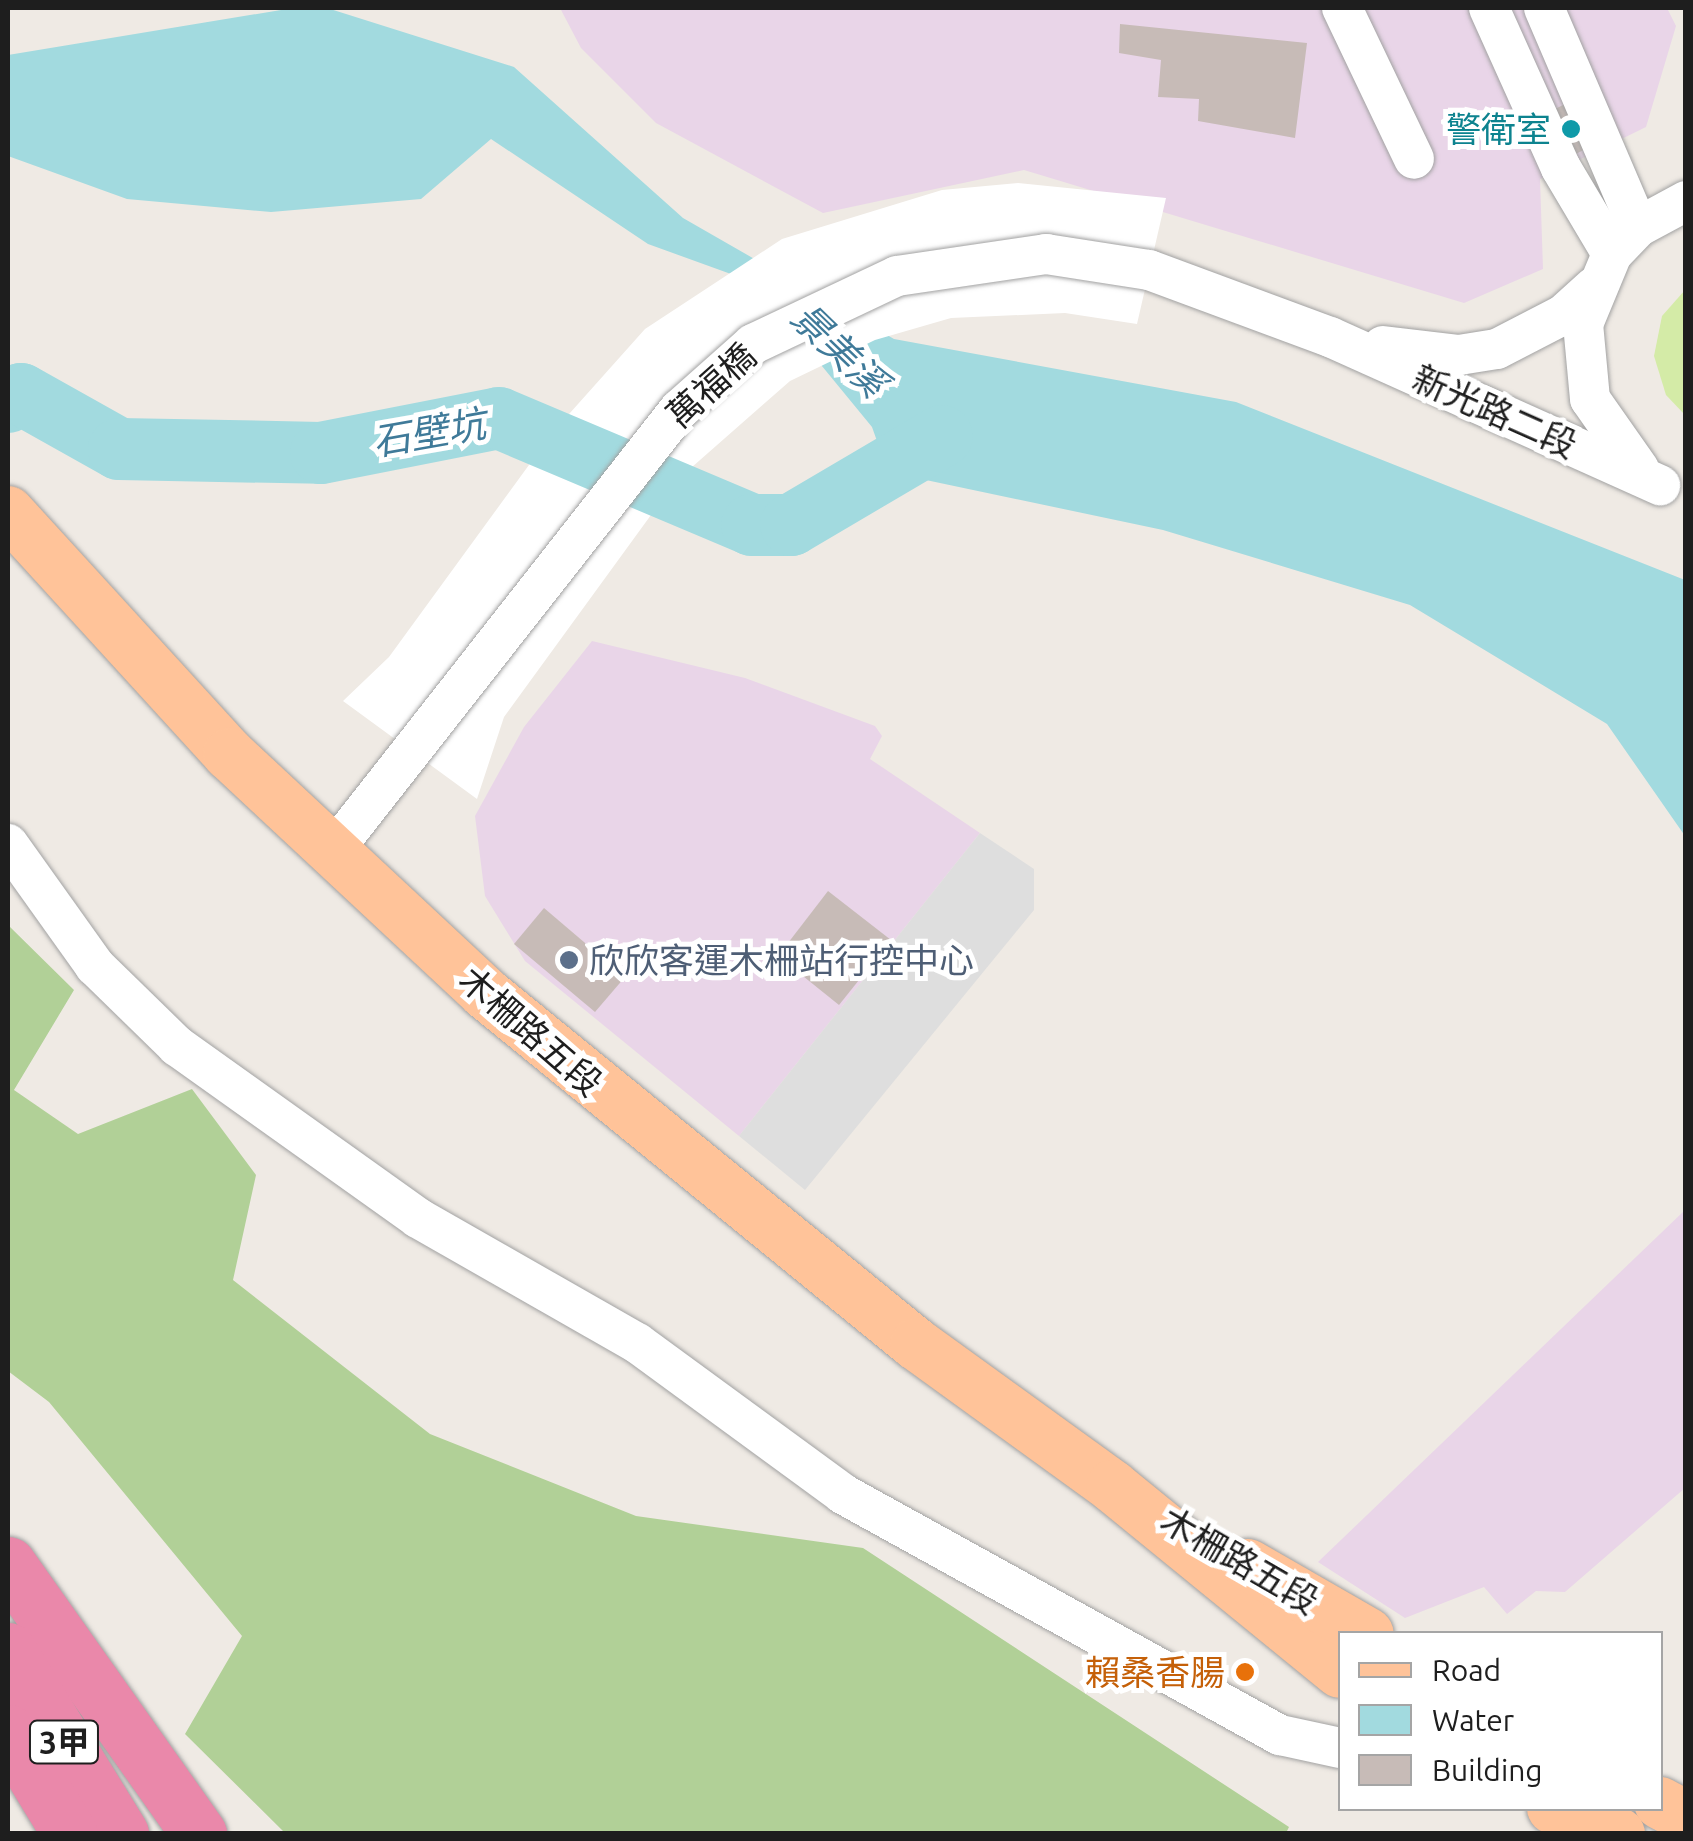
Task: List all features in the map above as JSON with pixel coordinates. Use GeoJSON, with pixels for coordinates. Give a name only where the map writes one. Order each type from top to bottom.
{"type":"FeatureCollection","features":[{"type":"Feature","properties":{"kind":"highway"},"geometry":{"type":"LineString","coordinates":[[8,1564],[199,1834]]}},
{"type":"Feature","properties":{"kind":"highway","name":"3甲"},"geometry":{"type":"LineString","coordinates":[[8,1650],[121,1834]]}},
{"type":"Feature","properties":{"kind":"highway","name":"3甲"},"geometry":{"type":"LineString","coordinates":[[8,1732],[70,1834]]}},
{"type":"Feature","properties":{"kind":"main road","name":"木柵路五段"},"geometry":{"type":"LineString","coordinates":[[15,532],[332,852],[626,1113],[1112,1486],[1338,1670]]}},
{"type":"Feature","properties":{"kind":"main road","name":"木柵路五段"},"geometry":{"type":"LineString","coordinates":[[1112,1486],[1363,1631]]}},
{"type":"Feature","properties":{"kind":"main road"},"geometry":{"type":"LineString","coordinates":[[1663,1805],[1686,1817]]}},
{"type":"Feature","properties":{"kind":"main road"},"geometry":{"type":"LineString","coordinates":[[1561,1811],[1619,1834]]}},
{"type":"Feature","properties":{"kind":"street"},"geometry":{"type":"LineString","coordinates":[[1342,8],[1414,159]]}},
{"type":"Feature","properties":{"kind":"street"},"geometry":{"type":"LineString","coordinates":[[1489,8],[1561,168],[1647,227]]}},
{"type":"Feature","properties":{"kind":"street"},"geometry":{"type":"LineString","coordinates":[[1544,8],[1647,227]]}},
{"type":"Feature","properties":{"kind":"street"},"geometry":{"type":"LineString","coordinates":[[1647,227],[1582,342],[1590,398],[1630,462],[1673,491]]}},
{"type":"Feature","properties":{"kind":"street","name":"新光路二段"},"geometry":{"type":"LineString","coordinates":[[1330,336],[1424,354],[1497,349],[1547,325],[1647,227]]}},
{"type":"Feature","properties":{"kind":"street","name":"萬福橋"},"geometry":{"type":"LineString","coordinates":[[332,852],[633,461],[753,344],[844,295],[940,266],[1046,254],[1149,270]]}},
{"type":"Feature","properties":{"kind":"street","name":"新光路二段"},"geometry":{"type":"LineString","coordinates":[[1149,270],[1330,336],[1673,491]]}},
{"type":"Feature","properties":{"kind":"street"},"geometry":{"type":"LineString","coordinates":[[8,844],[95,966],[176,1046],[356,1176],[636,1344],[842,1494],[1280,1735],[1338,1748]]}},
{"type":"Feature","properties":{"kind":"street"},"geometry":{"type":"LineString","coordinates":[[1631,1834],[1642,1811]]}},
{"type":"Feature","properties":{"kind":"shaded area"},"geometry":{"type":"Polygon","coordinates":[[[560,8],[1667,8],[1676,26],[1646,127],[1540,179],[1543,269],[1464,303],[1024,170],[823,213],[656,123],[581,48],[560,8]]]}},
{"type":"Feature","properties":{"kind":"shaded area"},"geometry":{"type":"Polygon","coordinates":[[[592,641],[745,678],[875,726],[882,736],[870,759],[980,833],[739,1136],[525,961],[485,896],[475,816],[524,727],[592,641]]]}},
{"type":"Feature","properties":{"kind":"shaded area"},"geometry":{"type":"Polygon","coordinates":[[[980,833],[1034,869],[1034,910],[805,1190],[739,1136],[980,833]]]}},
{"type":"Feature","properties":{"kind":"shaded area"},"geometry":{"type":"Polygon","coordinates":[[[1685,1210],[1685,1488],[1565,1592],[1536,1591],[1507,1614],[1484,1587],[1405,1618],[1318,1562],[1685,1210]]]}},
{"type":"Feature","properties":{"kind":"green space"},"geometry":{"type":"Polygon","coordinates":[[[1685,290],[1685,415],[1666,395],[1654,356],[1662,316],[1685,290]]]}},
{"type":"Feature","properties":{"kind":"green space"},"geometry":{"type":"Polygon","coordinates":[[[8,925],[74,990],[14,1090],[78,1134],[192,1089],[256,1175],[233,1280],[430,1434],[636,1516],[863,1548],[1289,1827],[1286,1833],[285,1833],[185,1734],[242,1636],[49,1402],[8,1371],[8,925]]]}},
{"type":"Feature","properties":{"kind":"water","name":"景美溪"},"geometry":{"type":"Polygon","coordinates":[[[293,8],[327,8],[514,67],[683,218],[894,339],[1236,402],[1685,580],[1685,836],[1607,724],[1410,605],[1163,530],[888,472],[872,427],[753,282],[648,244],[491,139],[421,199],[271,212],[127,199],[8,156],[8,55],[293,8]]]}},
{"type":"Feature","properties":{"kind":"pier"},"geometry":{"type":"Polygon","coordinates":[[[1018,183],[1166,198],[1137,324],[1065,313],[951,318],[875,340],[790,381],[675,482],[504,717],[477,799],[343,701],[389,657],[553,432],[645,329],[782,239],[942,190],[1018,183]]]}},
{"type":"Feature","properties":{"kind":"building"},"geometry":{"type":"Polygon","coordinates":[[[1120,24],[1307,43],[1295,138],[1198,121],[1199,99],[1158,97],[1161,60],[1119,53],[1120,24]]]}},
{"type":"Feature","properties":{"kind":"building","name":"警衛室"},"geometry":{"type":"Polygon","coordinates":[[[1571,101],[1593,145],[1570,157],[1549,112],[1571,101]]]}},
{"type":"Feature","properties":{"kind":"building"},"geometry":{"type":"Polygon","coordinates":[[[828,891],[891,940],[839,1005],[778,956],[828,891]]]}},
{"type":"Feature","properties":{"kind":"building","name":"欣欣客運木柵站行控中心"},"geometry":{"type":"Polygon","coordinates":[[[544,908],[625,977],[595,1012],[514,944],[544,908]]]}},
{"type":"Feature","properties":{"kind":"waterway","name":"石壁坑"},"geometry":{"type":"LineString","coordinates":[[8,402],[21,394],[119,449],[321,453],[499,418],[752,525],[791,525],[942,436]]}},
{"type":"Feature","properties":{"kind":"place","name":"警衛室"},"geometry":{"type":"Point","coordinates":[1571,129]}},
{"type":"Feature","properties":{"kind":"place","name":"欣欣客運木柵站行控中心"},"geometry":{"type":"Point","coordinates":[569,960]}},
{"type":"Feature","properties":{"kind":"place","name":"賴桑香腸"},"geometry":{"type":"Point","coordinates":[1245,1672]}}]}
